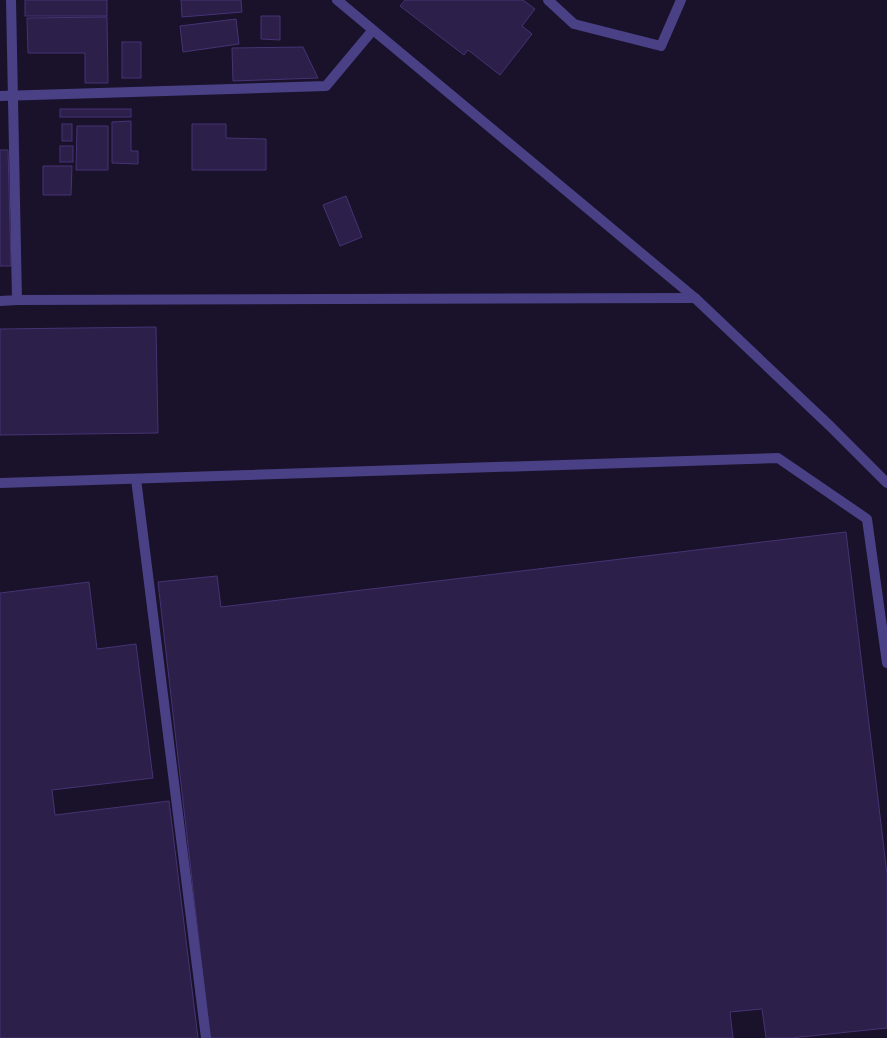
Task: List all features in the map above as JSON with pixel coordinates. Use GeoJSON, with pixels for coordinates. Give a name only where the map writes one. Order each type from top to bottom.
{"type":"FeatureCollection","features":[{"type":"Feature","properties":{"kind":"street"},"geometry":{"type":"LineString","coordinates":[[11,0],[17,300]]}},
{"type":"Feature","properties":{"kind":"street"},"geometry":{"type":"LineString","coordinates":[[337,0],[372,31],[695,298],[830,426],[887,483]]}},
{"type":"Feature","properties":{"kind":"street"},"geometry":{"type":"LineString","coordinates":[[548,0],[574,24],[661,46],[681,0]]}},
{"type":"Feature","properties":{"kind":"street"},"geometry":{"type":"LineString","coordinates":[[0,96],[326,86],[372,31]]}},
{"type":"Feature","properties":{"kind":"street"},"geometry":{"type":"LineString","coordinates":[[0,301],[695,298]]}},
{"type":"Feature","properties":{"kind":"street"},"geometry":{"type":"LineString","coordinates":[[0,484],[778,458],[866,519],[887,663]]}},
{"type":"Feature","properties":{"kind":"street"},"geometry":{"type":"LineString","coordinates":[[136,479],[206,1038]]}},
{"type":"Feature","properties":{"kind":"building"},"geometry":{"type":"Polygon","coordinates":[[[25,0],[107,0],[107,16],[25,16],[25,0]]]}},
{"type":"Feature","properties":{"kind":"building"},"geometry":{"type":"Polygon","coordinates":[[[181,0],[241,0],[242,12],[182,17],[181,0]]]}},
{"type":"Feature","properties":{"kind":"building"},"geometry":{"type":"Polygon","coordinates":[[[405,0],[523,0],[535,9],[522,26],[532,34],[500,75],[468,50],[464,55],[400,6],[405,0]]]}},
{"type":"Feature","properties":{"kind":"building"},"geometry":{"type":"Polygon","coordinates":[[[261,16],[280,16],[280,40],[261,39],[261,16]]]}},
{"type":"Feature","properties":{"kind":"building"},"geometry":{"type":"Polygon","coordinates":[[[107,17],[108,83],[85,83],[85,53],[28,53],[27,18],[107,17]]]}},
{"type":"Feature","properties":{"kind":"building"},"geometry":{"type":"Polygon","coordinates":[[[236,19],[239,44],[183,52],[180,26],[236,19]]]}},
{"type":"Feature","properties":{"kind":"building"},"geometry":{"type":"Polygon","coordinates":[[[122,42],[141,42],[141,78],[122,78],[122,42]]]}},
{"type":"Feature","properties":{"kind":"building"},"geometry":{"type":"Polygon","coordinates":[[[303,47],[318,78],[233,81],[232,48],[303,47]]]}},
{"type":"Feature","properties":{"kind":"building"},"geometry":{"type":"Polygon","coordinates":[[[60,109],[131,109],[131,117],[60,117],[60,109]]]}},
{"type":"Feature","properties":{"kind":"building"},"geometry":{"type":"Polygon","coordinates":[[[131,121],[131,151],[138,151],[138,164],[112,163],[112,122],[131,121]]]}},
{"type":"Feature","properties":{"kind":"building"},"geometry":{"type":"Polygon","coordinates":[[[62,124],[72,124],[72,141],[62,141],[62,124]]]}},
{"type":"Feature","properties":{"kind":"building"},"geometry":{"type":"Polygon","coordinates":[[[192,124],[226,124],[226,138],[266,139],[266,170],[192,170],[192,124]]]}},
{"type":"Feature","properties":{"kind":"building"},"geometry":{"type":"Polygon","coordinates":[[[77,126],[108,126],[108,170],[76,170],[77,126]]]}},
{"type":"Feature","properties":{"kind":"building"},"geometry":{"type":"Polygon","coordinates":[[[60,146],[73,146],[73,162],[60,162],[60,146]]]}},
{"type":"Feature","properties":{"kind":"building"},"geometry":{"type":"Polygon","coordinates":[[[0,150],[8,150],[11,266],[0,266],[0,150]]]}},
{"type":"Feature","properties":{"kind":"building"},"geometry":{"type":"Polygon","coordinates":[[[43,166],[72,166],[71,195],[43,195],[43,166]]]}},
{"type":"Feature","properties":{"kind":"building"},"geometry":{"type":"Polygon","coordinates":[[[346,196],[362,237],[340,246],[323,205],[346,196]]]}},
{"type":"Feature","properties":{"kind":"building"},"geometry":{"type":"Polygon","coordinates":[[[156,327],[158,433],[0,435],[0,329],[156,327]]]}},
{"type":"Feature","properties":{"kind":"building"},"geometry":{"type":"Polygon","coordinates":[[[846,532],[887,874],[887,1028],[791,1038],[766,1038],[762,1009],[730,1012],[733,1038],[210,1038],[158,582],[217,576],[221,607],[846,532]]]}},
{"type":"Feature","properties":{"kind":"building"},"geometry":{"type":"Polygon","coordinates":[[[89,582],[97,649],[136,644],[153,778],[52,790],[55,815],[169,801],[198,1038],[0,1038],[0,593],[89,582]]]}}]}
